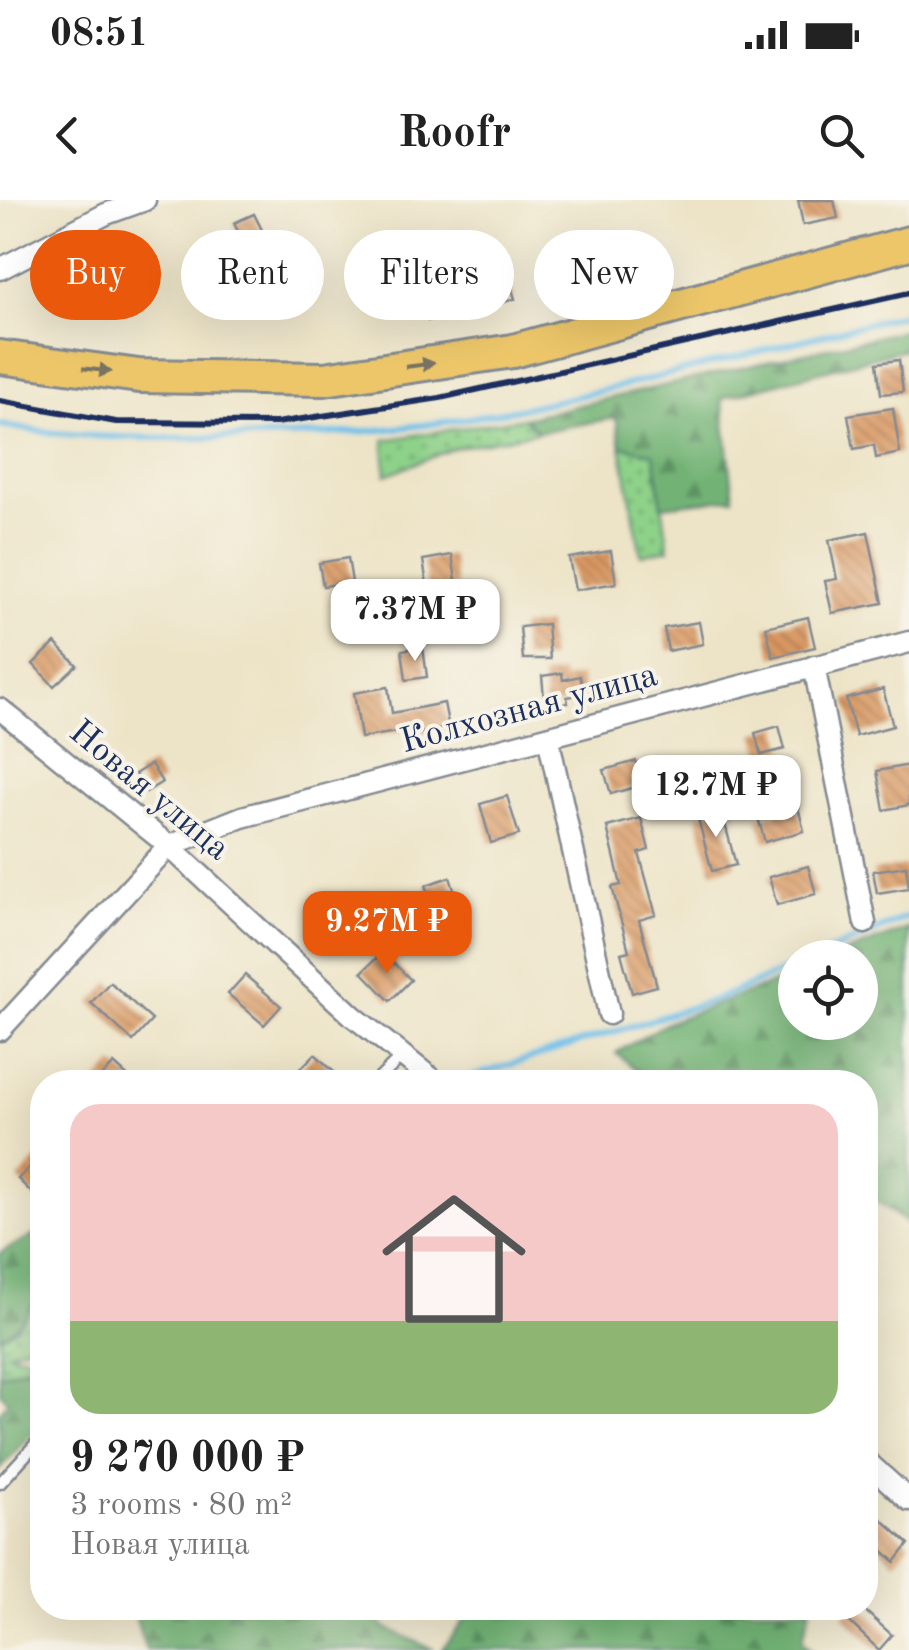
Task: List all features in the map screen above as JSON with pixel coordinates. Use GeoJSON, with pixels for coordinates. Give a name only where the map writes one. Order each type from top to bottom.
{"type":"FeatureCollection","features":[{"type":"Feature","properties":{"kind":"main road"},"geometry":{"type":"LineString","coordinates":[[0,357],[139,376],[324,379],[512,351],[909,243]]}},
{"type":"Feature","properties":{"kind":"street"},"geometry":{"type":"LineString","coordinates":[[0,269],[106,214],[145,200]]}},
{"type":"Feature","properties":{"kind":"street","name":"Колхозная улица"},"geometry":{"type":"LineString","coordinates":[[169,846],[242,817],[909,642]]}},
{"type":"Feature","properties":{"kind":"street"},"geometry":{"type":"LineString","coordinates":[[814,666],[865,922]]}},
{"type":"Feature","properties":{"kind":"street","name":"Новая улица"},"geometry":{"type":"LineString","coordinates":[[0,709],[169,846],[353,1016],[420,1070]]}},
{"type":"Feature","properties":{"kind":"street"},"geometry":{"type":"LineString","coordinates":[[548,737],[610,1014]]}},
{"type":"Feature","properties":{"kind":"street"},"geometry":{"type":"LineString","coordinates":[[0,1030],[169,846]]}},
{"type":"Feature","properties":{"kind":"street"},"geometry":{"type":"LineString","coordinates":[[878,1472],[909,1500]]}},
{"type":"Feature","properties":{"kind":"lane"},"geometry":{"type":"LineString","coordinates":[[388,1070],[402,1056]]}},
{"type":"Feature","properties":{"kind":"lane"},"geometry":{"type":"LineString","coordinates":[[0,1483],[30,1450]]}},
{"type":"Feature","properties":{"kind":"green space"},"geometry":{"type":"Polygon","coordinates":[[[909,329],[909,348],[722,398],[734,498],[662,506],[654,454],[621,446],[616,418],[538,432],[524,418],[909,329]]]}},
{"type":"Feature","properties":{"kind":"green space"},"geometry":{"type":"Polygon","coordinates":[[[524,418],[538,432],[455,448],[386,475],[384,440],[524,418]]]}},
{"type":"Feature","properties":{"kind":"green space"},"geometry":{"type":"Polygon","coordinates":[[[621,446],[654,453],[669,549],[641,555],[621,446]]]}},
{"type":"Feature","properties":{"kind":"green space"},"geometry":{"type":"Polygon","coordinates":[[[909,928],[909,1225],[878,1203],[878,1070],[637,1070],[616,1053],[669,1022],[778,981],[778,1040],[878,1040],[878,940],[909,928]]]}},
{"type":"Feature","properties":{"kind":"green space"},"geometry":{"type":"Polygon","coordinates":[[[30,1237],[30,1308],[0,1337],[0,1253],[30,1237]]]}},
{"type":"Feature","properties":{"kind":"green space"},"geometry":{"type":"Polygon","coordinates":[[[30,1306],[30,1344],[8,1352],[30,1357],[30,1366],[0,1375],[0,1337],[17,1327],[30,1306]]]}},
{"type":"Feature","properties":{"kind":"green space"},"geometry":{"type":"Polygon","coordinates":[[[30,1366],[30,1436],[0,1468],[0,1412],[8,1402],[0,1391],[0,1375],[30,1366]]]}},
{"type":"Feature","properties":{"kind":"green space"},"geometry":{"type":"Polygon","coordinates":[[[136,1620],[380,1620],[382,1626],[434,1650],[146,1650],[136,1620]]]}},
{"type":"Feature","properties":{"kind":"green space"},"geometry":{"type":"Polygon","coordinates":[[[464,1620],[808,1620],[802,1641],[811,1650],[442,1650],[464,1620]]]}},
{"type":"Feature","properties":{"kind":"building"},"geometry":{"type":"Polygon","coordinates":[[[798,200],[834,200],[838,218],[803,225],[798,200]]]}},
{"type":"Feature","properties":{"kind":"building"},"geometry":{"type":"Polygon","coordinates":[[[254,214],[262,230],[237,230],[234,223],[254,214]]]}},
{"type":"Feature","properties":{"kind":"building"},"geometry":{"type":"Polygon","coordinates":[[[899,360],[903,392],[881,394],[877,363],[899,360]]]}},
{"type":"Feature","properties":{"kind":"building"},"geometry":{"type":"Polygon","coordinates":[[[893,408],[900,453],[876,458],[874,445],[854,449],[848,415],[893,408]]]}},
{"type":"Feature","properties":{"kind":"building"},"geometry":{"type":"Polygon","coordinates":[[[868,532],[883,603],[832,613],[825,581],[837,579],[829,540],[868,532]]]}},
{"type":"Feature","properties":{"kind":"building"},"geometry":{"type":"Polygon","coordinates":[[[611,551],[616,583],[575,590],[569,558],[611,551]]]}},
{"type":"Feature","properties":{"kind":"building"},"geometry":{"type":"Polygon","coordinates":[[[452,555],[457,586],[428,591],[423,560],[452,555]]]}},
{"type":"Feature","properties":{"kind":"building"},"geometry":{"type":"Polygon","coordinates":[[[348,558],[352,582],[323,586],[319,563],[348,558]]]}},
{"type":"Feature","properties":{"kind":"building"},"geometry":{"type":"Polygon","coordinates":[[[808,617],[815,647],[773,657],[766,627],[808,617]]]}},
{"type":"Feature","properties":{"kind":"building"},"geometry":{"type":"Polygon","coordinates":[[[699,622],[703,644],[668,651],[664,628],[699,622]]]}},
{"type":"Feature","properties":{"kind":"building"},"geometry":{"type":"Polygon","coordinates":[[[547,624],[550,659],[523,659],[520,627],[547,624]]]}},
{"type":"Feature","properties":{"kind":"building"},"geometry":{"type":"Polygon","coordinates":[[[55,643],[77,665],[54,686],[33,664],[55,643]]]}},
{"type":"Feature","properties":{"kind":"building"},"geometry":{"type":"Polygon","coordinates":[[[423,647],[427,677],[406,680],[402,650],[423,647]]]}},
{"type":"Feature","properties":{"kind":"building"},"geometry":{"type":"Polygon","coordinates":[[[562,673],[563,680],[580,676],[584,694],[567,697],[568,703],[545,708],[542,676],[562,673]]]}},
{"type":"Feature","properties":{"kind":"building"},"geometry":{"type":"Polygon","coordinates":[[[388,687],[392,713],[444,703],[449,728],[361,738],[354,693],[388,687]]]}},
{"type":"Feature","properties":{"kind":"building"},"geometry":{"type":"Polygon","coordinates":[[[883,689],[893,726],[856,736],[846,699],[883,689]]]}},
{"type":"Feature","properties":{"kind":"building"},"geometry":{"type":"Polygon","coordinates":[[[779,726],[785,749],[761,755],[755,733],[779,726]]]}},
{"type":"Feature","properties":{"kind":"building"},"geometry":{"type":"Polygon","coordinates":[[[636,761],[643,785],[611,794],[604,770],[636,761]]]}},
{"type":"Feature","properties":{"kind":"building"},"geometry":{"type":"Polygon","coordinates":[[[151,764],[162,782],[146,792],[135,774],[151,764]]]}},
{"type":"Feature","properties":{"kind":"building"},"geometry":{"type":"Polygon","coordinates":[[[909,765],[909,805],[884,810],[877,771],[909,765]]]}},
{"type":"Feature","properties":{"kind":"building"},"geometry":{"type":"Polygon","coordinates":[[[507,796],[519,835],[491,843],[480,804],[507,796]]]}},
{"type":"Feature","properties":{"kind":"building"},"geometry":{"type":"Polygon","coordinates":[[[798,807],[804,831],[765,842],[758,818],[798,807]]]}},
{"type":"Feature","properties":{"kind":"building"},"geometry":{"type":"Polygon","coordinates":[[[721,809],[736,865],[712,871],[697,815],[721,809]]]}},
{"type":"Feature","properties":{"kind":"building"},"geometry":{"type":"Polygon","coordinates":[[[641,818],[649,850],[639,853],[656,915],[639,920],[657,986],[632,993],[621,953],[629,951],[612,887],[621,885],[607,827],[641,818]]]}},
{"type":"Feature","properties":{"kind":"building"},"geometry":{"type":"Polygon","coordinates":[[[808,866],[816,894],[777,905],[769,877],[808,866]]]}},
{"type":"Feature","properties":{"kind":"building"},"geometry":{"type":"Polygon","coordinates":[[[906,866],[909,888],[877,893],[873,871],[906,866]]]}},
{"type":"Feature","properties":{"kind":"building"},"geometry":{"type":"Polygon","coordinates":[[[450,877],[461,912],[437,919],[426,885],[450,877]]]}},
{"type":"Feature","properties":{"kind":"building"},"geometry":{"type":"Polygon","coordinates":[[[383,952],[411,980],[390,1001],[362,972],[383,952]]]}},
{"type":"Feature","properties":{"kind":"building"},"geometry":{"type":"Polygon","coordinates":[[[245,975],[281,1006],[264,1025],[228,994],[245,975]]]}},
{"type":"Feature","properties":{"kind":"building"},"geometry":{"type":"Polygon","coordinates":[[[110,982],[152,1020],[133,1041],[91,1003],[110,982]]]}},
{"type":"Feature","properties":{"kind":"building"},"geometry":{"type":"Polygon","coordinates":[[[315,1054],[332,1070],[299,1070],[315,1054]]]}},
{"type":"Feature","properties":{"kind":"building"},"geometry":{"type":"Polygon","coordinates":[[[30,1166],[30,1191],[18,1179],[30,1166]]]}},
{"type":"Feature","properties":{"kind":"building"},"geometry":{"type":"Polygon","coordinates":[[[878,1516],[909,1544],[895,1562],[878,1546],[878,1516]]]}},
{"type":"Feature","properties":{"kind":"building"},"geometry":{"type":"Polygon","coordinates":[[[847,1620],[875,1620],[892,1635],[879,1650],[847,1620]]]}},
{"type":"Feature","properties":{"kind":"waterway"},"geometry":{"type":"LineString","coordinates":[[0,425],[70,434],[188,438],[382,430],[497,413],[601,391],[909,313]]}},
{"type":"Feature","properties":{"kind":"waterway"},"geometry":{"type":"LineString","coordinates":[[855,940],[909,916]]}},
{"type":"Feature","properties":{"kind":"waterway"},"geometry":{"type":"LineString","coordinates":[[493,1070],[717,999],[778,973]]}},
{"type":"Feature","properties":{"kind":"railway"},"geometry":{"type":"LineString","coordinates":[[0,401],[116,422],[276,423],[440,398],[909,293]]}}]}
